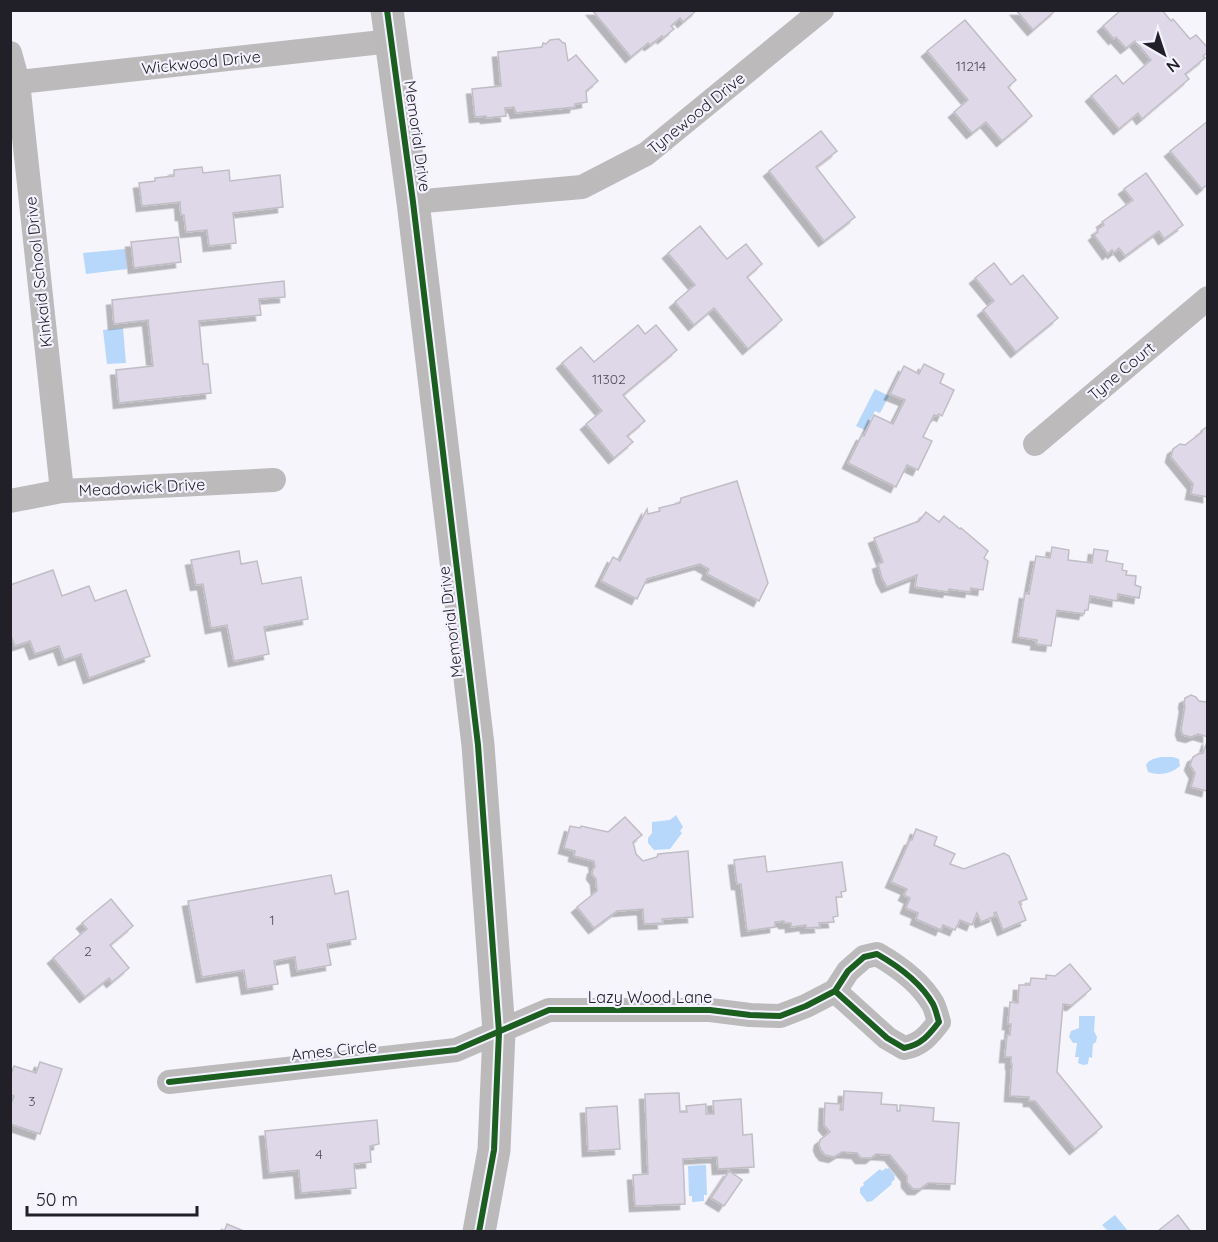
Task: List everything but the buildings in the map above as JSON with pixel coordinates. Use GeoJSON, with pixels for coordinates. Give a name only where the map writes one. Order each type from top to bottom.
{"type":"FeatureCollection","features":[{"type":"Feature","properties":{"kind":"street","name":"Tynewood Drive"},"geometry":{"type":"LineString","coordinates":[[413,202],[582,187],[646,154],[822,10]]}},
{"type":"Feature","properties":{"kind":"street","name":"Memorial Drive"},"geometry":{"type":"LineString","coordinates":[[389,26],[413,202],[478,745],[499,1032],[494,1150],[479,1232]]}},
{"type":"Feature","properties":{"kind":"street","name":"Wickwood Drive"},"geometry":{"type":"LineString","coordinates":[[14,82],[389,26]]}},
{"type":"Feature","properties":{"kind":"street","name":"Kinkaid School Drive"},"geometry":{"type":"LineString","coordinates":[[10,53],[62,491]]}},
{"type":"Feature","properties":{"kind":"street","name":"Tyne Court"},"geometry":{"type":"LineString","coordinates":[[1035,444],[1208,298]]}},
{"type":"Feature","properties":{"kind":"street","name":"Meadowick Drive"},"geometry":{"type":"LineString","coordinates":[[10,501],[62,491],[274,480]]}},
{"type":"Feature","properties":{"kind":"street","name":"Lazy Wood Lane"},"geometry":{"type":"LineString","coordinates":[[499,1032],[549,1010],[710,1010],[780,1016],[835,991]]}},
{"type":"Feature","properties":{"kind":"street","name":"Ames Circle"},"geometry":{"type":"LineString","coordinates":[[169,1082],[456,1050],[499,1032]]}},
{"type":"Feature","properties":{"kind":"water"},"geometry":{"type":"Polygon","coordinates":[[[125,249],[127,269],[86,274],[83,253],[125,249]]]}},
{"type":"Feature","properties":{"kind":"water"},"geometry":{"type":"Polygon","coordinates":[[[123,328],[126,363],[107,364],[103,330],[123,328]]]}},
{"type":"Feature","properties":{"kind":"water"},"geometry":{"type":"Polygon","coordinates":[[[875,389],[889,396],[880,413],[875,411],[865,430],[856,426],[875,389]]]}},
{"type":"Feature","properties":{"kind":"water"},"geometry":{"type":"Polygon","coordinates":[[[1161,757],[1179,759],[1180,766],[1165,774],[1148,772],[1146,765],[1148,762],[1161,757]]]}},
{"type":"Feature","properties":{"kind":"water"},"geometry":{"type":"Polygon","coordinates":[[[676,815],[683,827],[680,831],[682,833],[670,849],[654,850],[648,843],[648,838],[652,833],[652,822],[670,820],[676,815]]]}},
{"type":"Feature","properties":{"kind":"water"},"geometry":{"type":"Polygon","coordinates":[[[1079,1016],[1095,1016],[1094,1031],[1097,1037],[1093,1044],[1092,1058],[1089,1057],[1088,1064],[1083,1065],[1078,1063],[1079,1057],[1075,1057],[1077,1043],[1073,1043],[1069,1037],[1071,1031],[1079,1028],[1079,1016]]]}},
{"type":"Feature","properties":{"kind":"water"},"geometry":{"type":"Polygon","coordinates":[[[706,1165],[707,1195],[704,1195],[704,1201],[692,1202],[692,1196],[689,1196],[688,1166],[706,1165]]]}},
{"type":"Feature","properties":{"kind":"water"},"geometry":{"type":"Polygon","coordinates":[[[889,1168],[895,1179],[872,1201],[867,1202],[860,1193],[860,1188],[880,1169],[882,1171],[889,1168]]]}},
{"type":"Feature","properties":{"kind":"water"},"geometry":{"type":"Polygon","coordinates":[[[1115,1215],[1128,1231],[1108,1231],[1102,1225],[1115,1215]]]}},
{"type":"Feature","properties":{"kind":"cycle path"},"geometry":{"type":"LineString","coordinates":[[387,10],[413,202],[478,745],[499,1032],[494,1150],[479,1232]]}},
{"type":"Feature","properties":{"kind":"cycle path"},"geometry":{"type":"LineString","coordinates":[[169,1082],[456,1050],[549,1010],[710,1010],[780,1016],[835,991],[848,971],[864,957],[877,954],[916,982],[933,1004],[939,1022],[920,1042],[904,1048],[887,1038],[835,991]]}}]}
